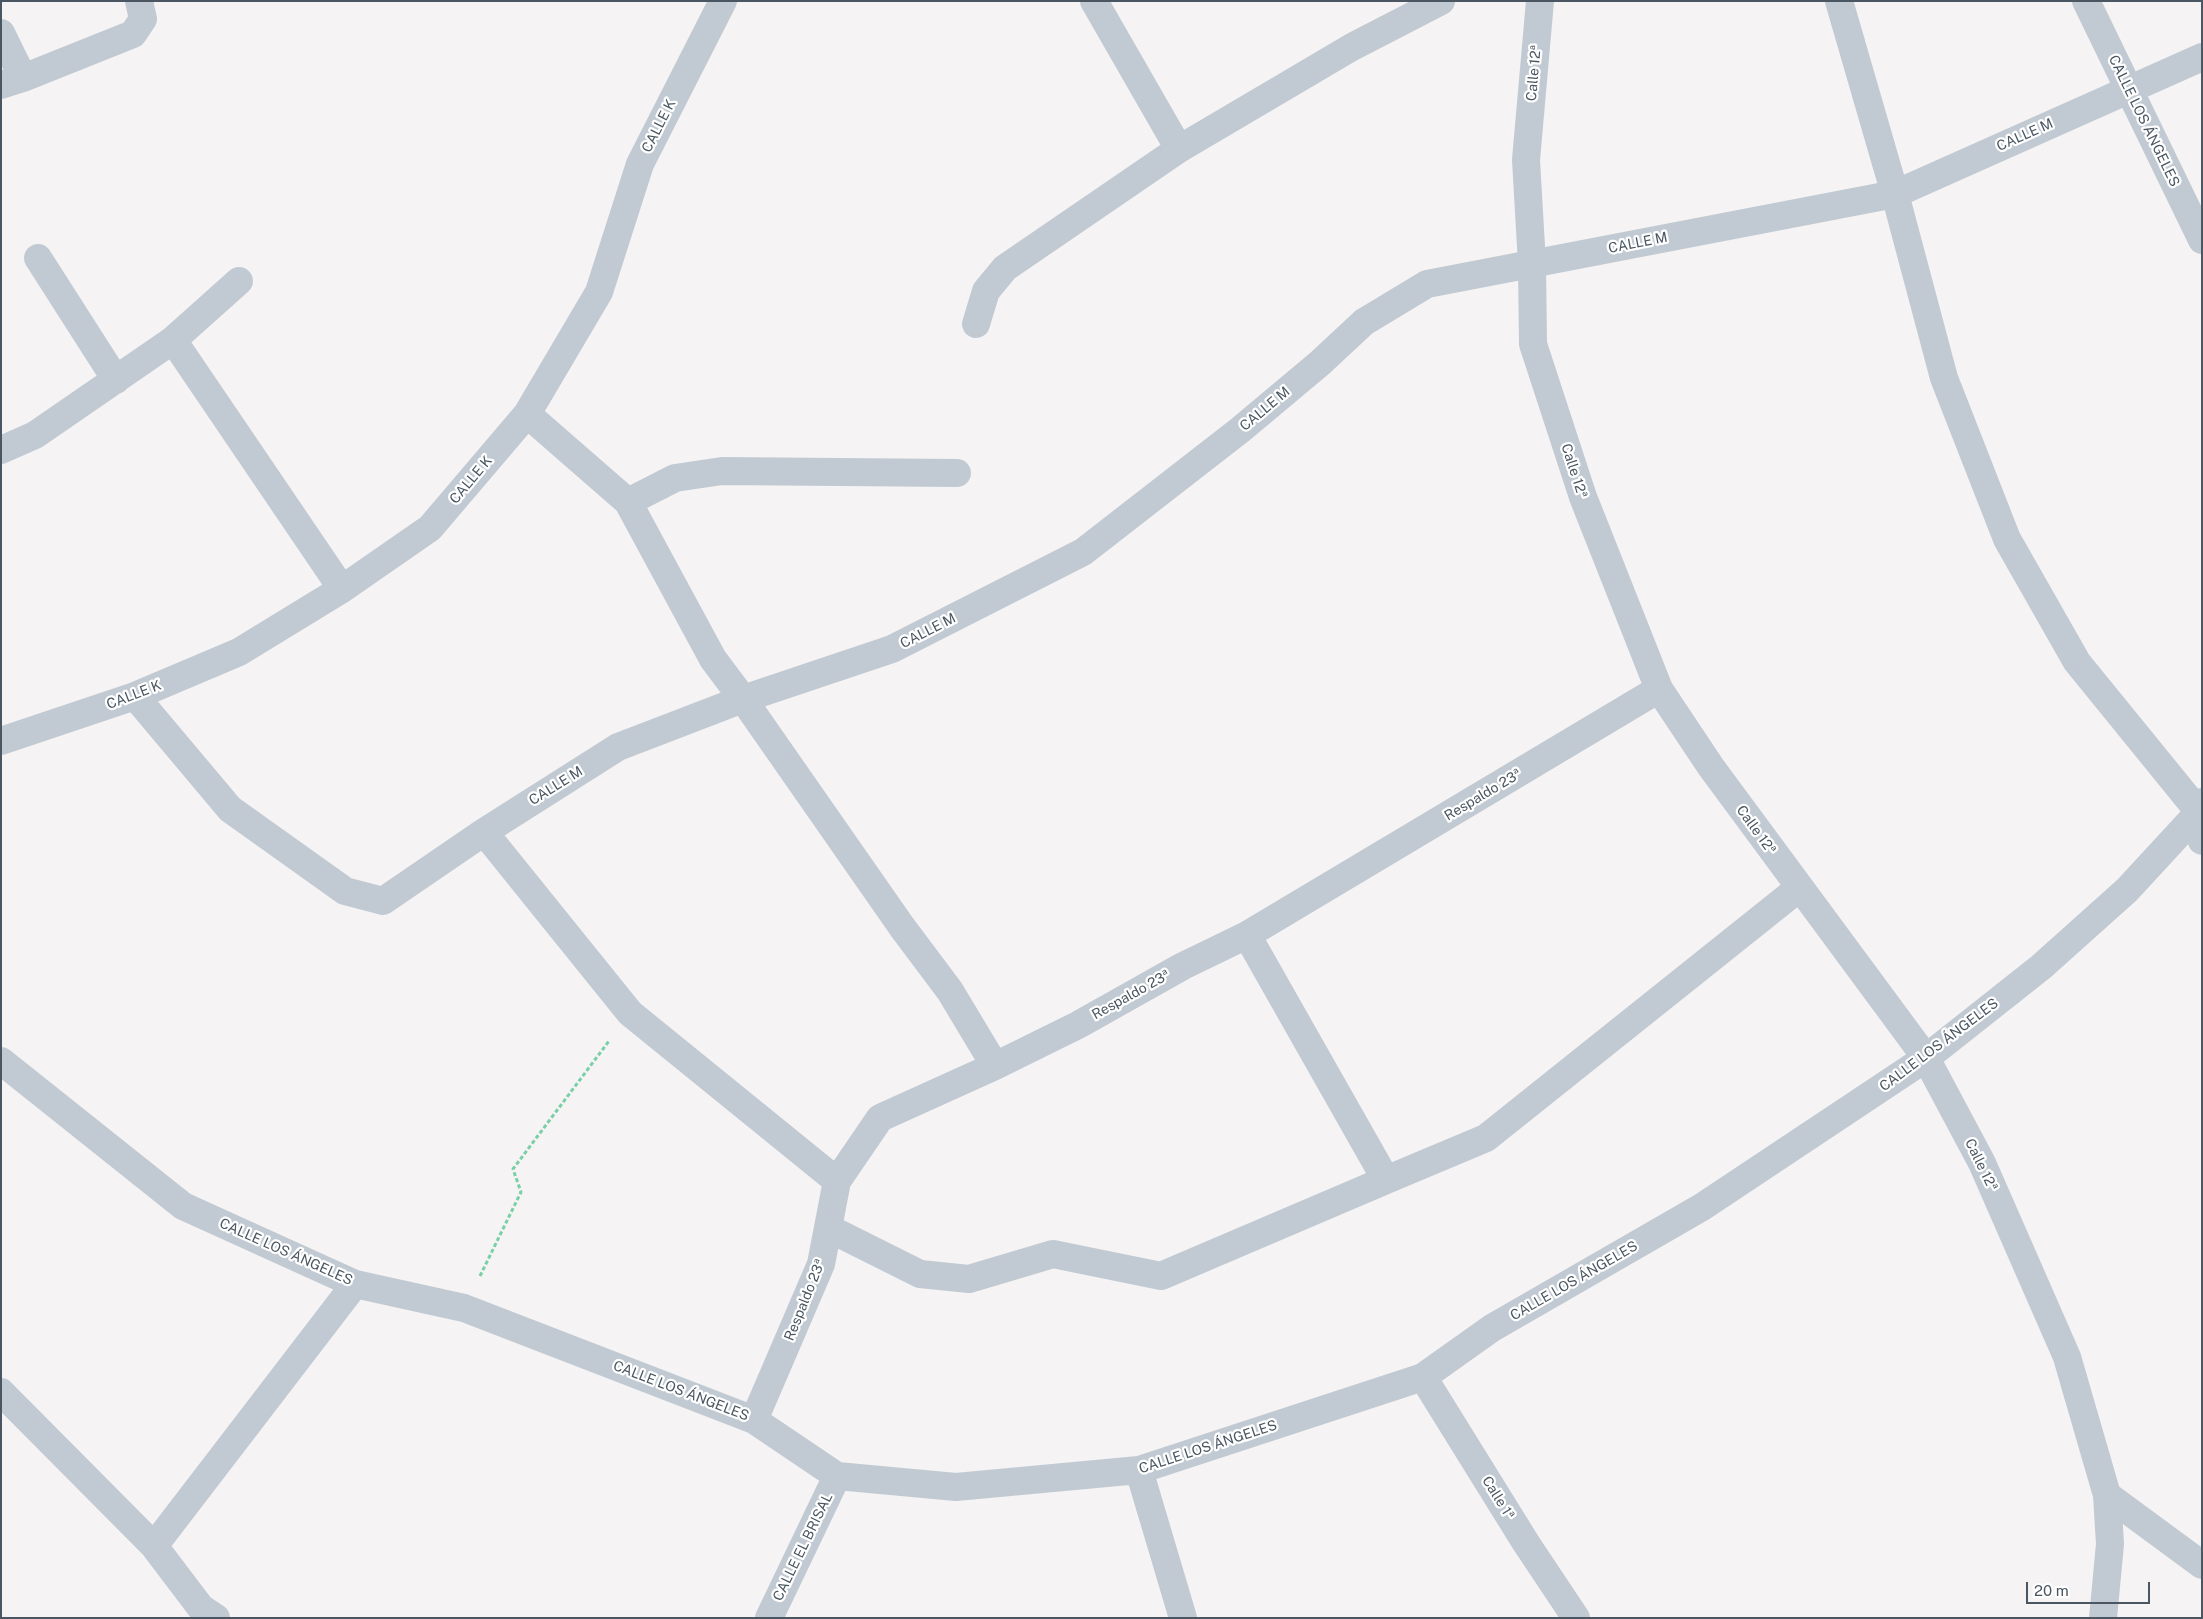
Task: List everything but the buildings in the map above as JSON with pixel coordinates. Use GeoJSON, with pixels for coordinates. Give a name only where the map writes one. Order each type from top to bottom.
{"type":"FeatureCollection","features":[{"type":"Feature","properties":{"kind":"street"},"geometry":{"type":"LineString","coordinates":[[1,33],[12,81],[133,34],[143,19],[139,1]]}},
{"type":"Feature","properties":{"kind":"street","name":"CALLE K"},"geometry":{"type":"LineString","coordinates":[[1,741],[135,696],[239,652],[342,589],[430,528],[527,414],[599,292],[640,164],[722,1]]}},
{"type":"Feature","properties":{"kind":"street"},"geometry":{"type":"LineString","coordinates":[[1094,1],[1179,148]]}},
{"type":"Feature","properties":{"kind":"street"},"geometry":{"type":"LineString","coordinates":[[976,324],[986,291],[1005,268],[1179,148],[1352,47],[1441,1]]}},
{"type":"Feature","properties":{"kind":"street","name":"Calle 12ª"},"geometry":{"type":"LineString","coordinates":[[1540,1],[1526,160],[1532,264],[1533,344],[1583,497],[1659,689],[1711,767],[1798,888],[1926,1058],[1982,1163],[2067,1357],[2107,1495],[2110,1544],[2104,1618]]}},
{"type":"Feature","properties":{"kind":"street"},"geometry":{"type":"LineString","coordinates":[[1839,1],[1895,194],[1944,378],[2007,539],[2077,662],[2200,807],[2202,842]]}},
{"type":"Feature","properties":{"kind":"street","name":"CALLE LOS ÁNGELES"},"geometry":{"type":"LineString","coordinates":[[2086,1],[2202,240]]}},
{"type":"Feature","properties":{"kind":"street","name":"CALLE M"},"geometry":{"type":"LineString","coordinates":[[135,696],[230,810],[345,891],[383,901],[484,832],[618,747],[743,699],[892,649],[1083,552],[1240,430],[1320,363],[1364,322],[1427,284],[1895,194],[2202,57]]}},
{"type":"Feature","properties":{"kind":"street"},"geometry":{"type":"LineString","coordinates":[[38,258],[116,380]]}},
{"type":"Feature","properties":{"kind":"street"},"geometry":{"type":"LineString","coordinates":[[1,450],[35,435],[116,380],[172,340],[239,281]]}},
{"type":"Feature","properties":{"kind":"street"},"geometry":{"type":"LineString","coordinates":[[172,340],[342,589]]}},
{"type":"Feature","properties":{"kind":"street"},"geometry":{"type":"LineString","coordinates":[[527,414],[628,502],[712,659],[743,699],[902,926],[950,991],[996,1066]]}},
{"type":"Feature","properties":{"kind":"street"},"geometry":{"type":"LineString","coordinates":[[628,502],[675,478],[722,471],[957,473]]}},
{"type":"Feature","properties":{"kind":"street","name":"Respaldo 23ª"},"geometry":{"type":"LineString","coordinates":[[754,1420],[821,1264],[837,1181],[880,1118],[996,1066],[1078,1025],[1183,966],[1247,935],[1659,689]]}},
{"type":"Feature","properties":{"kind":"street","name":"CALLE LOS ÁNGELES"},"geometry":{"type":"LineString","coordinates":[[1,1061],[183,1206],[355,1284],[464,1308],[754,1420],[837,1476],[956,1487],[1139,1470],[1423,1377],[1492,1328],[1702,1207],[1926,1058],[2041,967],[2127,890],[2200,807]]}},
{"type":"Feature","properties":{"kind":"street"},"geometry":{"type":"LineString","coordinates":[[484,832],[630,1014],[837,1181]]}},
{"type":"Feature","properties":{"kind":"street"},"geometry":{"type":"LineString","coordinates":[[828,1228],[920,1274],[969,1279],[1053,1254],[1160,1276],[1486,1138],[1798,888]]}},
{"type":"Feature","properties":{"kind":"street"},"geometry":{"type":"LineString","coordinates":[[1247,935],[1386,1180]]}},
{"type":"Feature","properties":{"kind":"street"},"geometry":{"type":"LineString","coordinates":[[154,1546],[355,1284]]}},
{"type":"Feature","properties":{"kind":"street","name":"Calle 1ª"},"geometry":{"type":"LineString","coordinates":[[1423,1377],[1526,1543],[1576,1618]]}},
{"type":"Feature","properties":{"kind":"street"},"geometry":{"type":"LineString","coordinates":[[1,1392],[154,1546],[204,1614]]}},
{"type":"Feature","properties":{"kind":"street"},"geometry":{"type":"LineString","coordinates":[[1139,1470],[1183,1618]]}},
{"type":"Feature","properties":{"kind":"street","name":"CALLE EL BRISAL"},"geometry":{"type":"LineString","coordinates":[[769,1618],[837,1476]]}},
{"type":"Feature","properties":{"kind":"street"},"geometry":{"type":"LineString","coordinates":[[2107,1495],[2202,1565]]}},
{"type":"Feature","properties":{"kind":"path"},"geometry":{"type":"LineString","coordinates":[[464,1308],[521,1192],[513,1169],[630,1014]]}}]}
